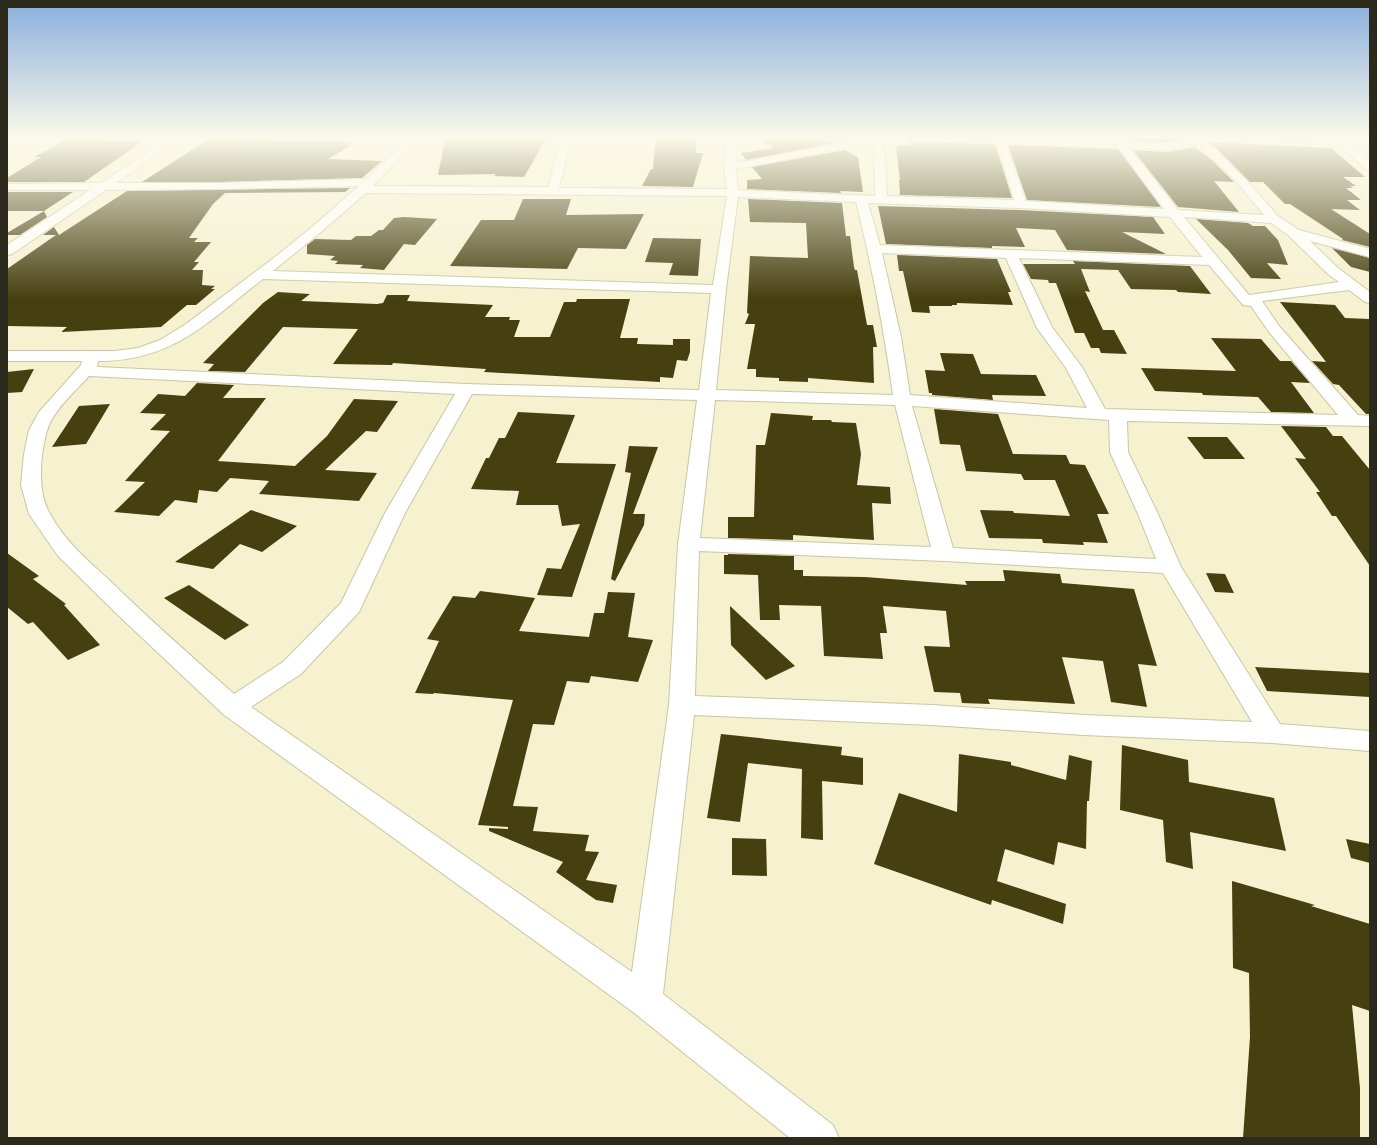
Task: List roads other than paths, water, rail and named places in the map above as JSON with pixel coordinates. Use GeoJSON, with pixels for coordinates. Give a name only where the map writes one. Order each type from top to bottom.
{"type":"FeatureCollection","features":[{"type":"Feature","properties":{"kind":"street"},"geometry":{"type":"LineString","coordinates":[[7,251],[93,192]]}},
{"type":"Feature","properties":{"kind":"street"},"geometry":{"type":"LineString","coordinates":[[358,192],[261,274],[173,340],[137,353],[87,364],[48,412],[38,430],[33,454],[31,486],[39,514],[66,551],[232,707],[644,1001],[820,1138]]}},
{"type":"Feature","properties":{"kind":"street"},"geometry":{"type":"LineString","coordinates":[[699,192],[1021,204],[1274,219]]}},
{"type":"Feature","properties":{"kind":"street"},"geometry":{"type":"LineString","coordinates":[[881,192],[881,199]]}},
{"type":"Feature","properties":{"kind":"street"},"geometry":{"type":"LineString","coordinates":[[1016,192],[1021,204]]}},
{"type":"Feature","properties":{"kind":"street"},"geometry":{"type":"LineString","coordinates":[[1157,192],[1212,262],[1248,302],[1253,298],[1352,285]]}},
{"type":"Feature","properties":{"kind":"street"},"geometry":{"type":"LineString","coordinates":[[1252,192],[1274,219],[1293,232],[1333,272],[1370,299]]}},
{"type":"Feature","properties":{"kind":"street"},"geometry":{"type":"LineString","coordinates":[[644,1001],[682,705],[689,544],[719,289],[733,193]]}},
{"type":"Feature","properties":{"kind":"street"},"geometry":{"type":"LineString","coordinates":[[861,199],[874,249],[893,337],[902,400],[944,554]]}},
{"type":"Feature","properties":{"kind":"street"},"geometry":{"type":"LineString","coordinates":[[1293,232],[1370,253]]}},
{"type":"Feature","properties":{"kind":"street"},"geometry":{"type":"LineString","coordinates":[[874,249],[1212,262]]}},
{"type":"Feature","properties":{"kind":"street"},"geometry":{"type":"LineString","coordinates":[[1011,255],[1045,328],[1109,414],[1119,452],[1148,514],[1170,567],[1272,733]]}},
{"type":"Feature","properties":{"kind":"street"},"geometry":{"type":"LineString","coordinates":[[261,274],[719,289]]}},
{"type":"Feature","properties":{"kind":"street"},"geometry":{"type":"LineString","coordinates":[[1253,298],[1274,329],[1352,420]]}},
{"type":"Feature","properties":{"kind":"street"},"geometry":{"type":"LineString","coordinates":[[7,356],[77,355],[87,364],[466,389],[902,400],[1109,414],[1370,421]]}},
{"type":"Feature","properties":{"kind":"street"},"geometry":{"type":"LineString","coordinates":[[232,707],[292,668],[351,607],[395,513],[466,389]]}},
{"type":"Feature","properties":{"kind":"street"},"geometry":{"type":"LineString","coordinates":[[689,544],[944,554],[1170,567]]}},
{"type":"Feature","properties":{"kind":"street"},"geometry":{"type":"LineString","coordinates":[[682,705],[932,715],[1084,725],[1272,733],[1370,741]]}}]}
